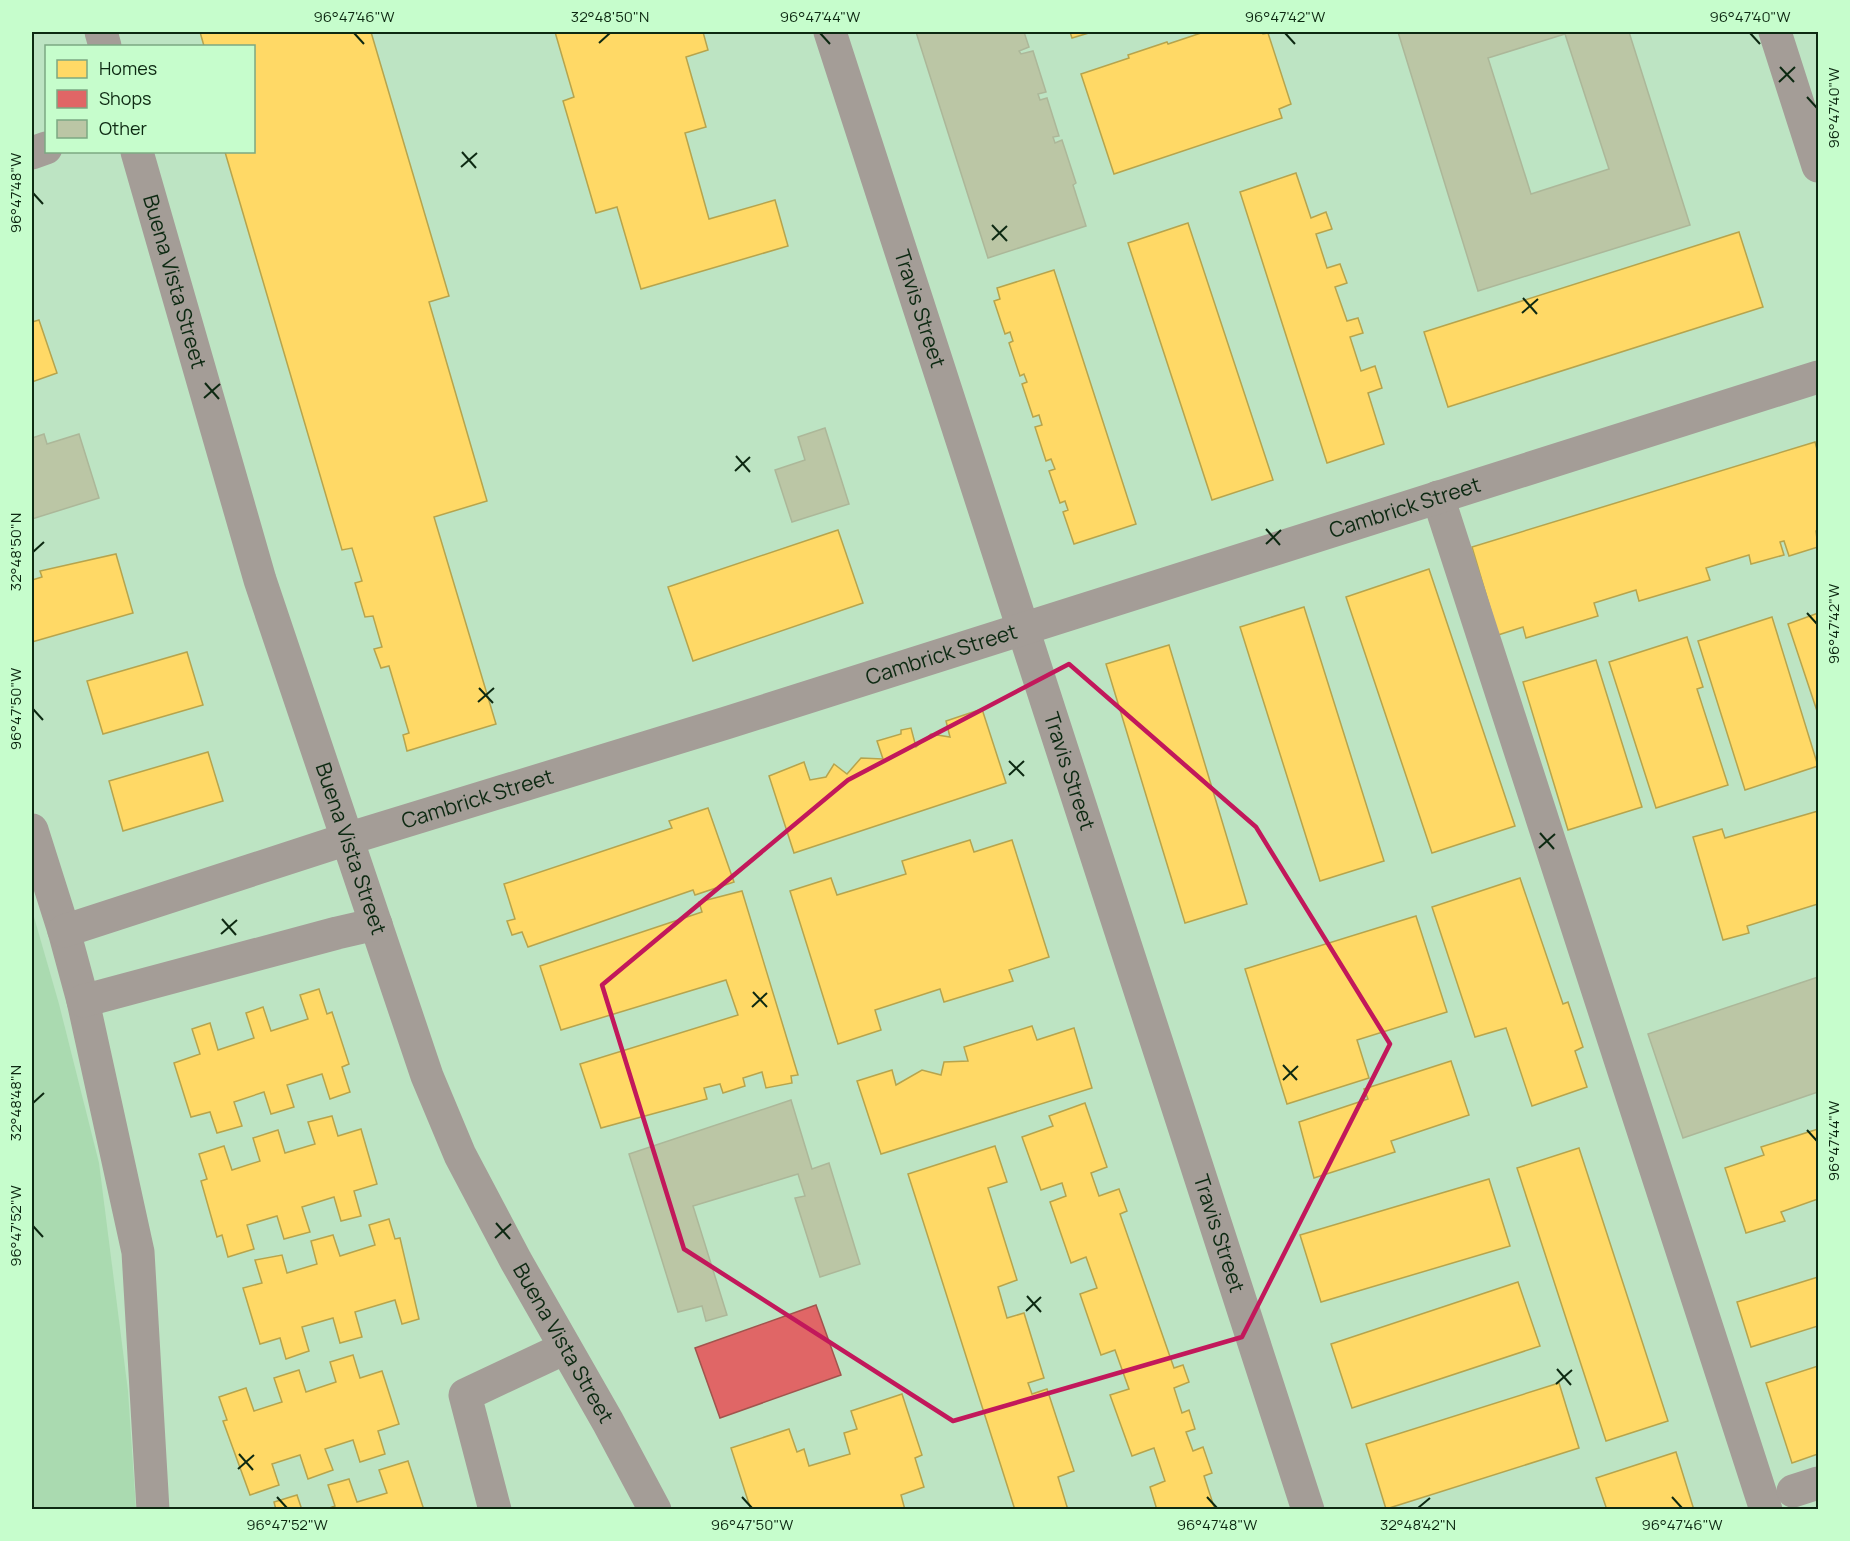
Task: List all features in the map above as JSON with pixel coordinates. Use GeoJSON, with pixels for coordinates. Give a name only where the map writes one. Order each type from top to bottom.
{"type":"FeatureCollection","features":[{"type":"Feature","properties":{"kind":"street","name":"Travis Street"},"geometry":{"type":"LineString","coordinates":[[830,32],[1308,1509]]}},
{"type":"Feature","properties":{"kind":"street"},"geometry":{"type":"LineString","coordinates":[[1775,32],[1818,166]]}},
{"type":"Feature","properties":{"kind":"street","name":"Buena Vista Street"},"geometry":{"type":"LineString","coordinates":[[137,153],[260,580],[427,1076],[460,1155],[516,1261],[655,1509]]}},
{"type":"Feature","properties":{"kind":"street","name":"Cambrick Street"},"geometry":{"type":"LineString","coordinates":[[64,931],[347,839],[726,723],[1818,377]]}},
{"type":"Feature","properties":{"kind":"street"},"geometry":{"type":"LineString","coordinates":[[1438,497],[1766,1509]]}},
{"type":"Feature","properties":{"kind":"street"},"geometry":{"type":"LineString","coordinates":[[32,830],[83,1001],[138,1252],[153,1509]]}},
{"type":"Feature","properties":{"kind":"street"},"geometry":{"type":"LineString","coordinates":[[83,1001],[376,924]]}},
{"type":"Feature","properties":{"kind":"street"},"geometry":{"type":"LineString","coordinates":[[495,1509],[465,1395],[566,1348]]}},
{"type":"Feature","properties":{"kind":"highlighted area"},"geometry":{"type":"Polygon","coordinates":[[[1069,664],[1256,827],[1390,1044],[1242,1337],[953,1421],[684,1249],[602,985],[848,780],[1069,664]]]}},
{"type":"Feature","properties":{"kind":"green space"},"geometry":{"type":"Polygon","coordinates":[[[32,910],[59,1004],[99,1163],[128,1391],[136,1509],[32,1509],[32,910]]]}},
{"type":"Feature","properties":{"kind":"building: Homes"},"geometry":{"type":"Polygon","coordinates":[[[200,32],[371,32],[449,296],[429,302],[487,501],[434,517],[496,724],[407,751],[403,735],[409,733],[389,666],[381,668],[374,649],[382,647],[373,616],[365,617],[355,583],[362,581],[352,548],[342,550],[225,153],[255,153],[255,45],[204,45],[200,32]]]}},
{"type":"Feature","properties":{"kind":"building: Homes"},"geometry":{"type":"Polygon","coordinates":[[[555,32],[703,32],[708,50],[686,57],[706,127],[685,133],[709,219],[775,200],[788,246],[641,289],[617,207],[596,213],[563,101],[574,97],[555,32]]]}},
{"type":"Feature","properties":{"kind":"building: Homes"},"geometry":{"type":"Polygon","coordinates":[[[1070,32],[1092,32],[1072,38],[1070,32]]]}},
{"type":"Feature","properties":{"kind":"building: Homes"},"geometry":{"type":"Polygon","coordinates":[[[1204,32],[1268,33],[1291,104],[1279,109],[1282,118],[1114,174],[1081,74],[1129,58],[1128,55],[1204,32]]]}},
{"type":"Feature","properties":{"kind":"building: Homes"},"geometry":{"type":"Polygon","coordinates":[[[1296,173],[1311,218],[1326,212],[1332,229],[1316,234],[1327,268],[1340,264],[1347,283],[1335,287],[1347,321],[1358,318],[1363,333],[1350,337],[1361,371],[1375,366],[1382,388],[1368,393],[1384,444],[1327,463],[1240,192],[1296,173]]]}},
{"type":"Feature","properties":{"kind":"building: Homes"},"geometry":{"type":"Polygon","coordinates":[[[1188,223],[1273,480],[1212,500],[1128,243],[1188,223]]]}},
{"type":"Feature","properties":{"kind":"building: Homes"},"geometry":{"type":"Polygon","coordinates":[[[1739,232],[1763,307],[1448,407],[1424,332],[1739,232]]]}},
{"type":"Feature","properties":{"kind":"building: Homes"},"geometry":{"type":"Polygon","coordinates":[[[1054,270],[1136,524],[1074,544],[1063,512],[1068,510],[1065,501],[1060,503],[1049,471],[1055,469],[1051,459],[1046,461],[1035,427],[1042,425],[1039,415],[1033,417],[1022,384],[1027,382],[1024,374],[1020,376],[1009,343],[1013,341],[1010,332],[1005,334],[994,301],[1000,299],[997,288],[1054,270]]]}},
{"type":"Feature","properties":{"kind":"building: Homes"},"geometry":{"type":"Polygon","coordinates":[[[39,320],[57,373],[32,382],[32,322],[39,320]]]}},
{"type":"Feature","properties":{"kind":"building: Homes"},"geometry":{"type":"Polygon","coordinates":[[[1815,442],[1818,453],[1818,530],[1816,531],[1818,547],[1789,556],[1784,541],[1780,542],[1784,555],[1751,564],[1749,555],[1706,568],[1710,580],[1639,601],[1636,590],[1594,603],[1598,616],[1526,638],[1523,627],[1498,635],[1472,547],[1815,442]]]}},
{"type":"Feature","properties":{"kind":"building: Homes"},"geometry":{"type":"Polygon","coordinates":[[[838,530],[863,603],[693,661],[668,587],[838,530]]]}},
{"type":"Feature","properties":{"kind":"building: Homes"},"geometry":{"type":"Polygon","coordinates":[[[116,554],[133,613],[32,642],[32,580],[42,577],[40,571],[116,554]]]}},
{"type":"Feature","properties":{"kind":"building: Homes"},"geometry":{"type":"Polygon","coordinates":[[[1429,569],[1515,826],[1432,853],[1346,597],[1429,569]]]}},
{"type":"Feature","properties":{"kind":"building: Homes"},"geometry":{"type":"Polygon","coordinates":[[[1304,607],[1384,861],[1320,881],[1240,627],[1304,607]]]}},
{"type":"Feature","properties":{"kind":"building: Homes"},"geometry":{"type":"Polygon","coordinates":[[[1818,613],[1818,714],[1788,624],[1818,613]]]}},
{"type":"Feature","properties":{"kind":"building: Homes"},"geometry":{"type":"Polygon","coordinates":[[[1772,617],[1818,766],[1745,790],[1698,641],[1772,617]]]}},
{"type":"Feature","properties":{"kind":"building: Homes"},"geometry":{"type":"Polygon","coordinates":[[[1687,637],[1703,687],[1697,689],[1728,785],[1656,808],[1609,662],[1687,637]]]}},
{"type":"Feature","properties":{"kind":"building: Homes"},"geometry":{"type":"Polygon","coordinates":[[[1169,645],[1247,904],[1185,923],[1106,664],[1169,645]]]}},
{"type":"Feature","properties":{"kind":"building: Homes"},"geometry":{"type":"Polygon","coordinates":[[[187,652],[203,705],[103,734],[87,681],[187,652]]]}},
{"type":"Feature","properties":{"kind":"building: Homes"},"geometry":{"type":"Polygon","coordinates":[[[1596,660],[1642,807],[1568,830],[1523,682],[1596,660]]]}},
{"type":"Feature","properties":{"kind":"building: Homes"},"geometry":{"type":"Polygon","coordinates":[[[982,709],[1006,783],[794,853],[769,776],[804,762],[810,780],[826,777],[834,764],[847,774],[861,758],[883,759],[877,741],[901,734],[901,730],[911,728],[916,747],[931,734],[950,737],[946,721],[982,709]]]}},
{"type":"Feature","properties":{"kind":"building: Homes"},"geometry":{"type":"Polygon","coordinates":[[[208,752],[223,801],[123,831],[109,781],[208,752]]]}},
{"type":"Feature","properties":{"kind":"building: Homes"},"geometry":{"type":"Polygon","coordinates":[[[708,808],[734,882],[695,895],[693,890],[528,947],[522,932],[512,935],[507,921],[515,919],[504,884],[672,828],[669,821],[708,808]]]}},
{"type":"Feature","properties":{"kind":"building: Homes"},"geometry":{"type":"Polygon","coordinates":[[[1818,811],[1818,904],[1747,926],[1749,933],[1723,940],[1693,837],[1722,829],[1725,838],[1818,811]]]}},
{"type":"Feature","properties":{"kind":"building: Homes"},"geometry":{"type":"Polygon","coordinates":[[[970,840],[974,852],[1012,840],[1049,957],[1009,970],[1013,981],[944,1002],[940,989],[875,1010],[881,1030],[838,1044],[790,891],[831,878],[837,895],[906,874],[902,861],[970,840]]]}},
{"type":"Feature","properties":{"kind":"building: Homes"},"geometry":{"type":"Polygon","coordinates":[[[1520,878],[1563,1004],[1568,1002],[1583,1047],[1575,1051],[1587,1087],[1532,1106],[1506,1028],[1475,1037],[1432,907],[1520,878]]]}},
{"type":"Feature","properties":{"kind":"building: Homes"},"geometry":{"type":"Polygon","coordinates":[[[742,891],[798,1075],[791,1076],[792,1083],[766,1088],[762,1072],[743,1078],[745,1086],[723,1093],[720,1084],[704,1088],[707,1099],[601,1128],[580,1064],[738,1015],[726,980],[561,1030],[540,966],[702,912],[699,902],[742,891]]]}},
{"type":"Feature","properties":{"kind":"building: Homes"},"geometry":{"type":"Polygon","coordinates":[[[1416,916],[1447,1012],[1357,1040],[1369,1078],[1287,1104],[1245,969],[1416,916]]]}},
{"type":"Feature","properties":{"kind":"building: Homes"},"geometry":{"type":"Polygon","coordinates":[[[319,989],[327,1014],[332,1012],[349,1064],[342,1067],[350,1092],[330,1099],[322,1074],[287,1085],[294,1107],[271,1114],[264,1092],[234,1102],[242,1126],[217,1133],[210,1112],[191,1117],[174,1063],[200,1054],[192,1029],[210,1023],[218,1050],[254,1038],[246,1013],[263,1007],[271,1031],[308,1019],[300,995],[319,989]]]}},
{"type":"Feature","properties":{"kind":"building: Homes"},"geometry":{"type":"Polygon","coordinates":[[[1032,1026],[1037,1040],[1074,1028],[1092,1088],[881,1154],[857,1081],[892,1070],[896,1085],[922,1070],[941,1075],[944,1062],[968,1061],[964,1047],[1032,1026]]]}},
{"type":"Feature","properties":{"kind":"building: Homes"},"geometry":{"type":"Polygon","coordinates":[[[1451,1061],[1469,1115],[1391,1141],[1395,1152],[1314,1178],[1299,1122],[1368,1099],[1364,1089],[1451,1061]]]}},
{"type":"Feature","properties":{"kind":"building: Homes"},"geometry":{"type":"Polygon","coordinates":[[[1085,1103],[1107,1167],[1091,1173],[1099,1196],[1119,1189],[1127,1211],[1120,1214],[1174,1368],[1183,1365],[1189,1382],[1174,1388],[1182,1413],[1189,1410],[1195,1429],[1186,1432],[1193,1451],[1203,1447],[1212,1473],[1204,1476],[1215,1510],[1157,1510],[1150,1487],[1165,1481],[1154,1448],[1132,1456],[1110,1395],[1129,1389],[1115,1350],[1101,1355],[1080,1294],[1097,1288],[1086,1257],[1071,1263],[1050,1202],[1066,1196],[1062,1183],[1041,1190],[1022,1137],[1053,1126],[1049,1116],[1085,1103]]]}},
{"type":"Feature","properties":{"kind":"building: Homes"},"geometry":{"type":"Polygon","coordinates":[[[332,1116],[338,1136],[361,1129],[377,1184],[354,1191],[361,1216],[341,1221],[334,1197],[302,1207],[310,1232],[284,1239],[277,1216],[247,1225],[254,1249],[228,1257],[222,1235],[217,1237],[201,1181],[207,1179],[199,1154],[224,1146],[232,1170],[260,1161],[253,1138],[278,1130],[285,1153],[315,1144],[308,1122],[332,1116]]]}},
{"type":"Feature","properties":{"kind":"building: Homes"},"geometry":{"type":"Polygon","coordinates":[[[1818,1129],[1818,1199],[1781,1212],[1785,1221],[1746,1233],[1725,1168],[1764,1155],[1761,1147],[1818,1129]]]}},
{"type":"Feature","properties":{"kind":"building: Homes"},"geometry":{"type":"Polygon","coordinates":[[[995,1146],[1007,1182],[988,1188],[1017,1280],[998,1287],[1007,1318],[1024,1313],[1044,1378],[1028,1383],[1032,1394],[1047,1389],[1074,1471],[1058,1477],[1068,1510],[1015,1510],[908,1174],[995,1146]]]}},
{"type":"Feature","properties":{"kind":"building: Homes"},"geometry":{"type":"Polygon","coordinates":[[[1579,1148],[1668,1421],[1606,1441],[1517,1168],[1579,1148]]]}},
{"type":"Feature","properties":{"kind":"building: Homes"},"geometry":{"type":"Polygon","coordinates":[[[1489,1179],[1510,1246],[1321,1302],[1300,1235],[1489,1179]]]}},
{"type":"Feature","properties":{"kind":"building: Homes"},"geometry":{"type":"Polygon","coordinates":[[[389,1219],[395,1239],[400,1238],[419,1319],[402,1324],[395,1300],[355,1312],[362,1337],[340,1343],[333,1318],[302,1327],[309,1351],[286,1359],[280,1338],[260,1344],[243,1288],[262,1283],[255,1260],[282,1255],[287,1273],[317,1264],[311,1241],[333,1235],[340,1256],[375,1245],[369,1225],[389,1219]]]}},
{"type":"Feature","properties":{"kind":"building: Homes"},"geometry":{"type":"Polygon","coordinates":[[[1818,1277],[1818,1326],[1751,1347],[1737,1302],[1818,1277]]]}},
{"type":"Feature","properties":{"kind":"building: Homes"},"geometry":{"type":"Polygon","coordinates":[[[1518,1282],[1540,1346],[1352,1408],[1331,1344],[1518,1282]]]}},
{"type":"Feature","properties":{"kind":"building: Homes"},"geometry":{"type":"Polygon","coordinates":[[[353,1355],[360,1378],[382,1371],[399,1424],[378,1431],[385,1454],[360,1462],[353,1440],[325,1449],[333,1470],[308,1479],[300,1455],[272,1464],[279,1485],[250,1495],[223,1421],[227,1420],[219,1397],[246,1388],[254,1411],[282,1402],[274,1378],[299,1370],[306,1392],[336,1382],[330,1362],[353,1355]]]}},
{"type":"Feature","properties":{"kind":"building: Homes"},"geometry":{"type":"Polygon","coordinates":[[[1818,1366],[1818,1454],[1792,1463],[1766,1383],[1818,1366]]]}},
{"type":"Feature","properties":{"kind":"building: Homes"},"geometry":{"type":"Polygon","coordinates":[[[1559,1383],[1579,1448],[1386,1509],[1366,1444],[1559,1383]]]}},
{"type":"Feature","properties":{"kind":"building: Homes"},"geometry":{"type":"Polygon","coordinates":[[[902,1394],[922,1455],[915,1458],[924,1487],[901,1495],[905,1510],[751,1510],[731,1448],[789,1429],[797,1452],[804,1449],[809,1466],[850,1454],[844,1433],[857,1429],[851,1411],[902,1394]]]}},
{"type":"Feature","properties":{"kind":"building: Homes"},"geometry":{"type":"Polygon","coordinates":[[[1676,1452],[1694,1510],[1607,1510],[1596,1478],[1676,1452]]]}},
{"type":"Feature","properties":{"kind":"building: Homes"},"geometry":{"type":"Polygon","coordinates":[[[408,1461],[424,1510],[324,1510],[335,1506],[328,1485],[349,1479],[357,1502],[387,1493],[379,1470],[408,1461]]]}},
{"type":"Feature","properties":{"kind":"building: Homes"},"geometry":{"type":"Polygon","coordinates":[[[297,1495],[302,1510],[276,1510],[274,1502],[297,1495]]]}},
{"type":"Feature","properties":{"kind":"building: Shops"},"geometry":{"type":"Polygon","coordinates":[[[816,1305],[841,1375],[720,1418],[695,1348],[816,1305]]]}},
{"type":"Feature","properties":{"kind":"building: Other"},"geometry":{"type":"Polygon","coordinates":[[[916,32],[1024,32],[1029,47],[1019,51],[1021,54],[1033,51],[1046,92],[1038,94],[1040,100],[1047,98],[1059,136],[1053,137],[1055,143],[1062,140],[1076,183],[1073,185],[1086,226],[988,258],[916,32]]]}},
{"type":"Feature","properties":{"kind":"building: Other"},"geometry":{"type":"Polygon","coordinates":[[[1398,32],[1629,32],[1690,225],[1478,291],[1398,32]],[[1565,34],[1488,58],[1531,194],[1609,169],[1565,34]]]}},
{"type":"Feature","properties":{"kind":"building: Other"},"geometry":{"type":"Polygon","coordinates":[[[825,428],[849,504],[792,522],[775,470],[805,460],[798,437],[825,428]]]}},
{"type":"Feature","properties":{"kind":"building: Other"},"geometry":{"type":"Polygon","coordinates":[[[44,434],[47,444],[79,434],[99,498],[32,519],[32,438],[44,434]]]}},
{"type":"Feature","properties":{"kind":"building: Other"},"geometry":{"type":"Polygon","coordinates":[[[1818,977],[1818,1092],[1683,1138],[1648,1034],[1818,977]]]}},
{"type":"Feature","properties":{"kind":"building: Other"},"geometry":{"type":"Polygon","coordinates":[[[791,1100],[812,1169],[829,1163],[860,1264],[820,1277],[795,1198],[805,1196],[798,1174],[693,1206],[727,1315],[706,1321],[702,1306],[678,1312],[629,1154],[791,1100]]]}}]}
